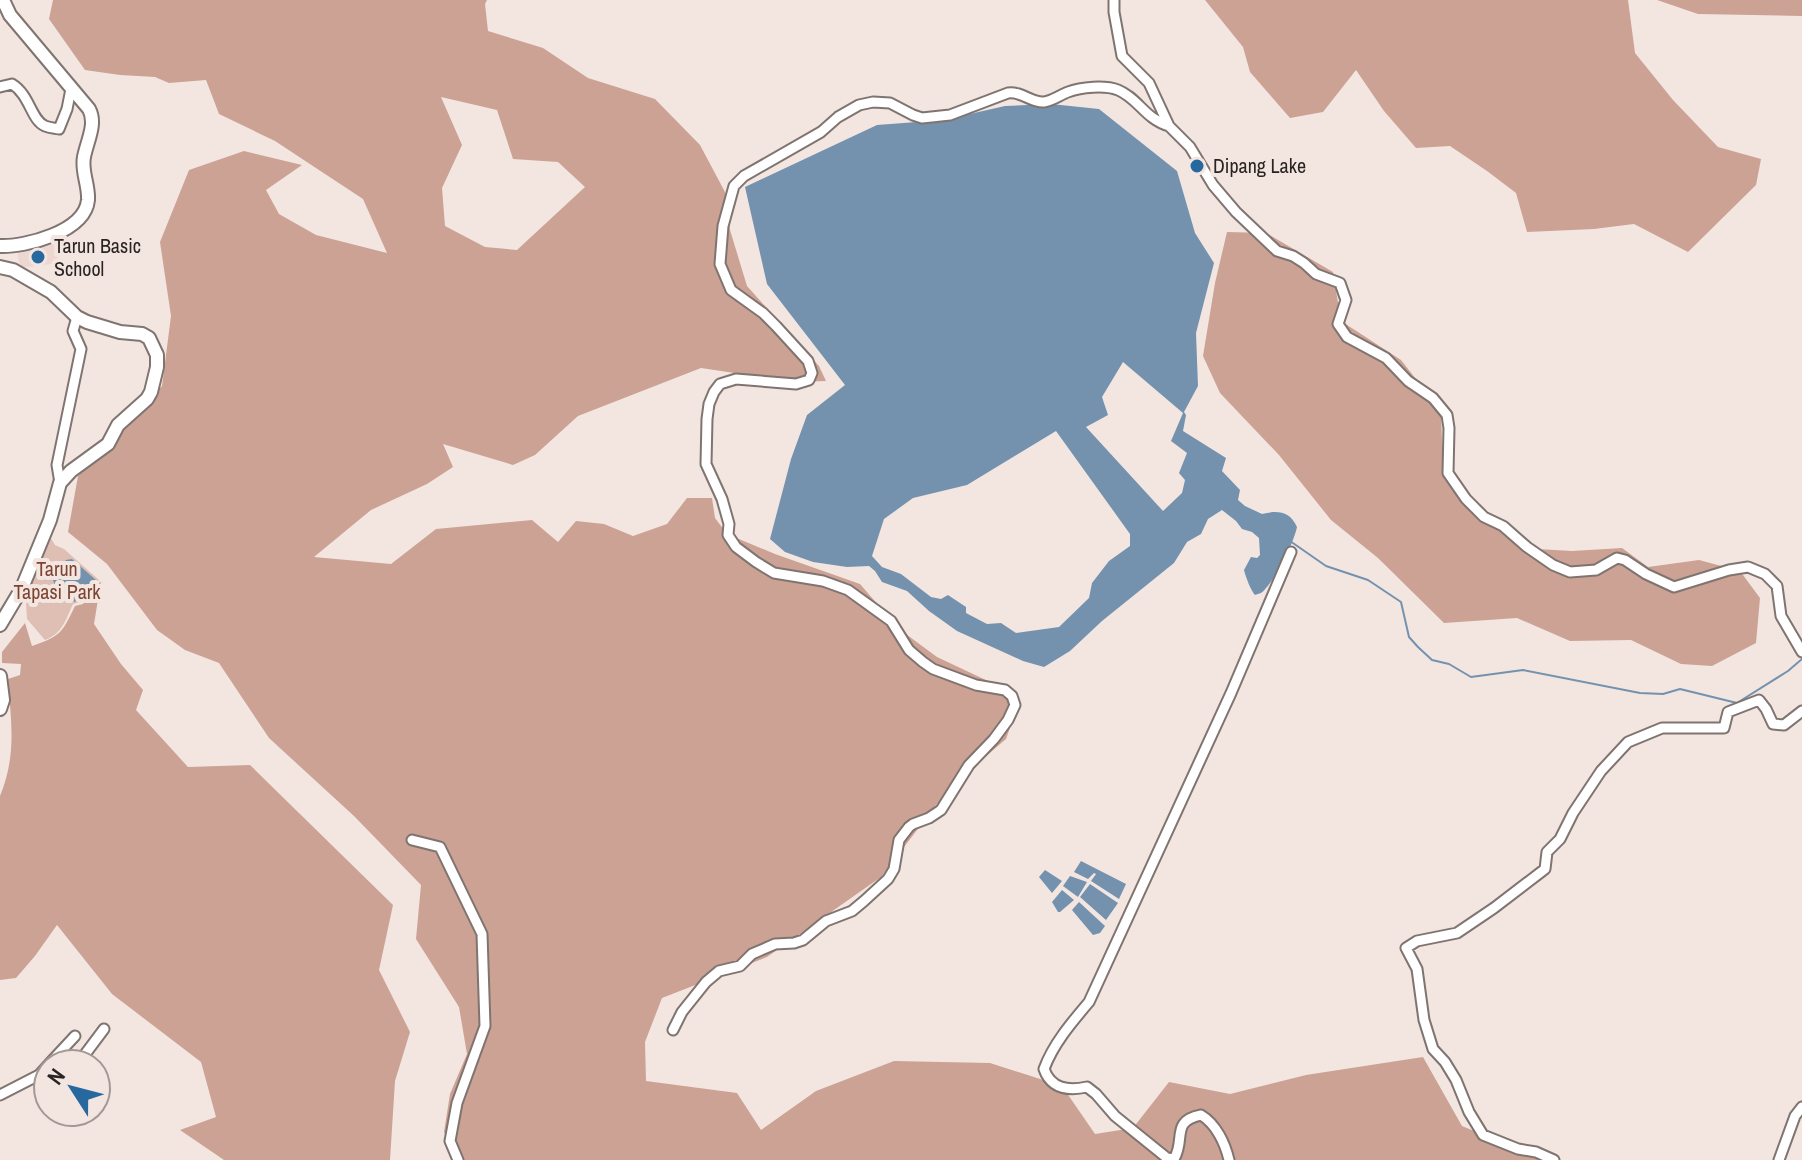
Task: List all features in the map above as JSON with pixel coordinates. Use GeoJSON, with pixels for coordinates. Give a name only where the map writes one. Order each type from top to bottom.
{"type":"FeatureCollection","features":[{"type":"Feature","properties":{"kind":"main road"},"geometry":{"type":"LineString","coordinates":[[0,246],[13,246],[61,232],[84,210],[88,201],[84,159],[93,116],[10,15],[3,0]]}},
{"type":"Feature","properties":{"kind":"main road"},"geometry":{"type":"LineString","coordinates":[[0,267],[13,270],[51,292],[77,317],[120,332],[142,334],[149,338],[157,355],[157,367],[147,399],[118,425],[108,444],[60,483],[50,520],[22,588],[0,625]]}},
{"type":"Feature","properties":{"kind":"main road"},"geometry":{"type":"LineString","coordinates":[[0,676],[3,700],[0,709]]}},
{"type":"Feature","properties":{"kind":"street"},"geometry":{"type":"LineString","coordinates":[[1114,0],[1122,56],[1149,83],[1169,126],[1190,147],[1220,194],[1277,251],[1293,256],[1316,274],[1340,283],[1346,300],[1338,324],[1347,337],[1386,358],[1408,381],[1433,398],[1447,415],[1448,473],[1466,499],[1484,517],[1503,526],[1553,565],[1570,572],[1596,570],[1617,558],[1674,587],[1748,567],[1765,574],[1777,586],[1781,616],[1801,650]]}},
{"type":"Feature","properties":{"kind":"street"},"geometry":{"type":"LineString","coordinates":[[0,87],[12,84],[21,90],[42,126],[59,129],[71,89]]}},
{"type":"Feature","properties":{"kind":"street"},"geometry":{"type":"LineString","coordinates":[[673,1030],[682,1012],[713,975],[740,966],[752,954],[775,944],[803,940],[826,921],[858,906],[888,879],[894,869],[899,840],[913,824],[941,810],[969,765],[994,739],[1015,705],[1012,696],[1005,690],[976,685],[933,669],[909,650],[891,621],[848,590],[823,581],[774,573],[736,547],[728,535],[729,524],[722,499],[706,464],[707,419],[714,392],[720,384],[736,379],[796,384],[805,383],[812,373],[804,356],[763,313],[731,290],[726,280],[720,264],[723,226],[734,186],[744,176],[821,132],[847,111],[873,102],[890,103],[922,118],[950,115],[1008,93],[1016,92],[1043,102],[1069,91],[1095,88],[1118,90],[1144,113],[1169,126]]}},
{"type":"Feature","properties":{"kind":"street"},"geometry":{"type":"LineString","coordinates":[[60,483],[57,465],[81,349],[73,331],[77,317]]}},
{"type":"Feature","properties":{"kind":"street"},"geometry":{"type":"LineString","coordinates":[[1229,1160],[1212,1122],[1201,1115],[1183,1123],[1178,1136],[1178,1153],[1174,1159],[1167,1158],[1115,1116],[1087,1087],[1071,1090],[1060,1087],[1047,1078],[1044,1069],[1048,1057],[1089,1002],[1231,693],[1291,552]]}},
{"type":"Feature","properties":{"kind":"street"},"geometry":{"type":"LineString","coordinates":[[1554,1160],[1483,1135],[1469,1112],[1456,1080],[1433,1049],[1424,1020],[1417,969],[1406,948],[1417,941],[1457,933],[1545,869],[1547,852],[1560,839],[1601,771],[1628,742],[1662,728],[1724,728],[1728,712],[1759,700],[1773,724],[1784,725],[1802,711]]}},
{"type":"Feature","properties":{"kind":"street"},"geometry":{"type":"LineString","coordinates":[[412,840],[440,847],[482,934],[485,1026],[457,1103],[450,1141],[458,1160]]}},
{"type":"Feature","properties":{"kind":"street"},"geometry":{"type":"LineString","coordinates":[[91,1048],[104,1029]]}},
{"type":"Feature","properties":{"kind":"street"},"geometry":{"type":"LineString","coordinates":[[64,1048],[75,1036]]}},
{"type":"Feature","properties":{"kind":"street"},"geometry":{"type":"LineString","coordinates":[[0,1095],[32,1079]]}},
{"type":"Feature","properties":{"kind":"street"},"geometry":{"type":"LineString","coordinates":[[1779,1160],[1795,1116],[1802,1107]]}},
{"type":"Feature","properties":{"kind":"shaded area"},"geometry":{"type":"Polygon","coordinates":[[[53,0],[487,0],[488,31],[543,48],[588,78],[655,99],[700,145],[725,192],[730,230],[747,286],[819,366],[826,381],[794,382],[701,368],[578,416],[535,455],[513,465],[443,444],[453,467],[427,484],[371,510],[314,557],[391,564],[436,529],[532,520],[558,542],[576,521],[604,524],[633,536],[667,524],[687,498],[712,498],[715,518],[727,534],[860,584],[899,629],[937,657],[990,682],[1018,705],[1006,739],[950,787],[881,877],[767,957],[662,998],[645,1042],[646,1081],[737,1093],[761,1130],[816,1091],[894,1061],[990,1063],[1062,1086],[1095,1134],[1133,1128],[1169,1082],[1230,1094],[1306,1075],[1423,1057],[1462,1126],[1540,1160],[461,1160],[444,1132],[450,1094],[467,1054],[459,1007],[416,939],[421,885],[354,816],[269,738],[219,663],[185,650],[157,630],[107,564],[68,532],[78,476],[162,386],[171,316],[160,242],[189,170],[244,151],[302,165],[266,190],[279,214],[316,235],[387,253],[363,199],[275,141],[219,114],[206,80],[169,83],[155,77],[85,70],[49,19],[53,0]],[[441,97],[462,145],[442,188],[445,226],[485,247],[517,250],[585,187],[558,162],[513,159],[497,110],[441,97]]]}},
{"type":"Feature","properties":{"kind":"shaded area"},"geometry":{"type":"Polygon","coordinates":[[[1205,0],[1628,0],[1635,53],[1673,100],[1718,147],[1761,159],[1756,185],[1688,252],[1634,224],[1527,232],[1516,193],[1450,146],[1416,148],[1384,111],[1356,70],[1323,112],[1290,118],[1250,72],[1243,47],[1205,0]]]}},
{"type":"Feature","properties":{"kind":"shaded area"},"geometry":{"type":"Polygon","coordinates":[[[1657,0],[1802,0],[1802,16],[1698,14],[1657,0]]]}},
{"type":"Feature","properties":{"kind":"shaded area"},"geometry":{"type":"Polygon","coordinates":[[[1227,232],[1266,233],[1333,272],[1341,321],[1401,360],[1441,411],[1443,473],[1521,548],[1572,551],[1622,548],[1648,567],[1699,560],[1740,571],[1760,598],[1756,643],[1712,666],[1681,664],[1631,640],[1570,641],[1517,618],[1444,623],[1378,558],[1331,520],[1279,455],[1220,393],[1203,356],[1227,232]]]}},
{"type":"Feature","properties":{"kind":"shaded area","name":"Tarun Basic School"},"geometry":{"type":"Polygon","coordinates":[[[57,243],[59,263],[20,268],[17,251],[57,243]]]}},
{"type":"Feature","properties":{"kind":"shaded area"},"geometry":{"type":"Polygon","coordinates":[[[101,581],[94,624],[143,690],[136,710],[188,767],[250,765],[393,905],[379,970],[410,1032],[395,1081],[390,1160],[224,1160],[180,1130],[216,1117],[201,1062],[112,994],[57,925],[16,978],[0,980],[0,796],[11,752],[8,679],[20,675],[21,664],[2,663],[2,652],[25,623],[32,646],[55,636],[75,606],[83,604],[101,581]]]}},
{"type":"Feature","properties":{"kind":"green space","name":"Tarun Tapasi Park"},"geometry":{"type":"Polygon","coordinates":[[[47,532],[55,545],[64,549],[99,580],[83,601],[73,604],[59,630],[45,640],[27,619],[25,587],[47,532]]]}},
{"type":"Feature","properties":{"kind":"water","name":"Dipang Lake"},"geometry":{"type":"Polygon","coordinates":[[[1051,104],[1099,109],[1177,171],[1195,233],[1214,263],[1196,333],[1198,386],[1184,412],[1183,431],[1226,458],[1222,471],[1240,490],[1238,500],[1245,506],[1262,514],[1282,513],[1291,518],[1297,527],[1275,576],[1263,591],[1255,595],[1244,570],[1251,557],[1260,555],[1259,538],[1242,529],[1222,510],[1208,519],[1201,534],[1187,542],[1174,563],[1070,651],[1044,667],[1023,661],[957,631],[907,591],[882,582],[869,566],[847,567],[813,562],[785,552],[770,539],[791,459],[807,415],[845,385],[767,284],[745,187],[877,125],[943,120],[1005,106],[1051,104]],[[1123,362],[1102,397],[1108,415],[1086,427],[1163,511],[1182,493],[1185,480],[1179,473],[1187,453],[1171,441],[1183,413],[1123,362]],[[1056,431],[967,485],[913,498],[884,519],[872,556],[882,567],[901,574],[931,597],[941,599],[948,595],[966,607],[966,613],[987,624],[1001,623],[1016,633],[1059,627],[1089,598],[1092,583],[1109,561],[1130,546],[1130,534],[1056,431]]]}},
{"type":"Feature","properties":{"kind":"water"},"geometry":{"type":"Polygon","coordinates":[[[72,559],[96,580],[82,598],[74,602],[56,587],[52,578],[66,560],[72,559]]]}},
{"type":"Feature","properties":{"kind":"water"},"geometry":{"type":"Polygon","coordinates":[[[1081,861],[1126,884],[1119,899],[1091,881],[1096,874],[1088,879],[1074,872],[1081,861]]]}},
{"type":"Feature","properties":{"kind":"water"},"geometry":{"type":"Polygon","coordinates":[[[1045,870],[1062,881],[1052,893],[1039,877],[1045,870]]]}},
{"type":"Feature","properties":{"kind":"water"},"geometry":{"type":"Polygon","coordinates":[[[1070,876],[1087,882],[1078,897],[1063,886],[1070,876]]]}},
{"type":"Feature","properties":{"kind":"water"},"geometry":{"type":"Polygon","coordinates":[[[1090,884],[1118,903],[1106,920],[1080,897],[1090,884]]]}},
{"type":"Feature","properties":{"kind":"water"},"geometry":{"type":"Polygon","coordinates":[[[1062,890],[1074,900],[1058,912],[1052,902],[1062,890]]]}},
{"type":"Feature","properties":{"kind":"water"},"geometry":{"type":"Polygon","coordinates":[[[1079,902],[1105,926],[1100,933],[1093,935],[1072,910],[1079,902]]]}},
{"type":"Feature","properties":{"kind":"waterway"},"geometry":{"type":"LineString","coordinates":[[1290,541],[1326,566],[1368,580],[1401,602],[1409,637],[1418,647],[1432,660],[1449,664],[1471,677],[1523,670],[1640,693],[1663,694],[1680,689],[1737,703],[1802,659]]}},
{"type":"Feature","properties":{"kind":"place","name":"Dipang Lake"},"geometry":{"type":"Point","coordinates":[1197,166]}},
{"type":"Feature","properties":{"kind":"place","name":"Tarun Basic School"},"geometry":{"type":"Point","coordinates":[38,257]}}]}
